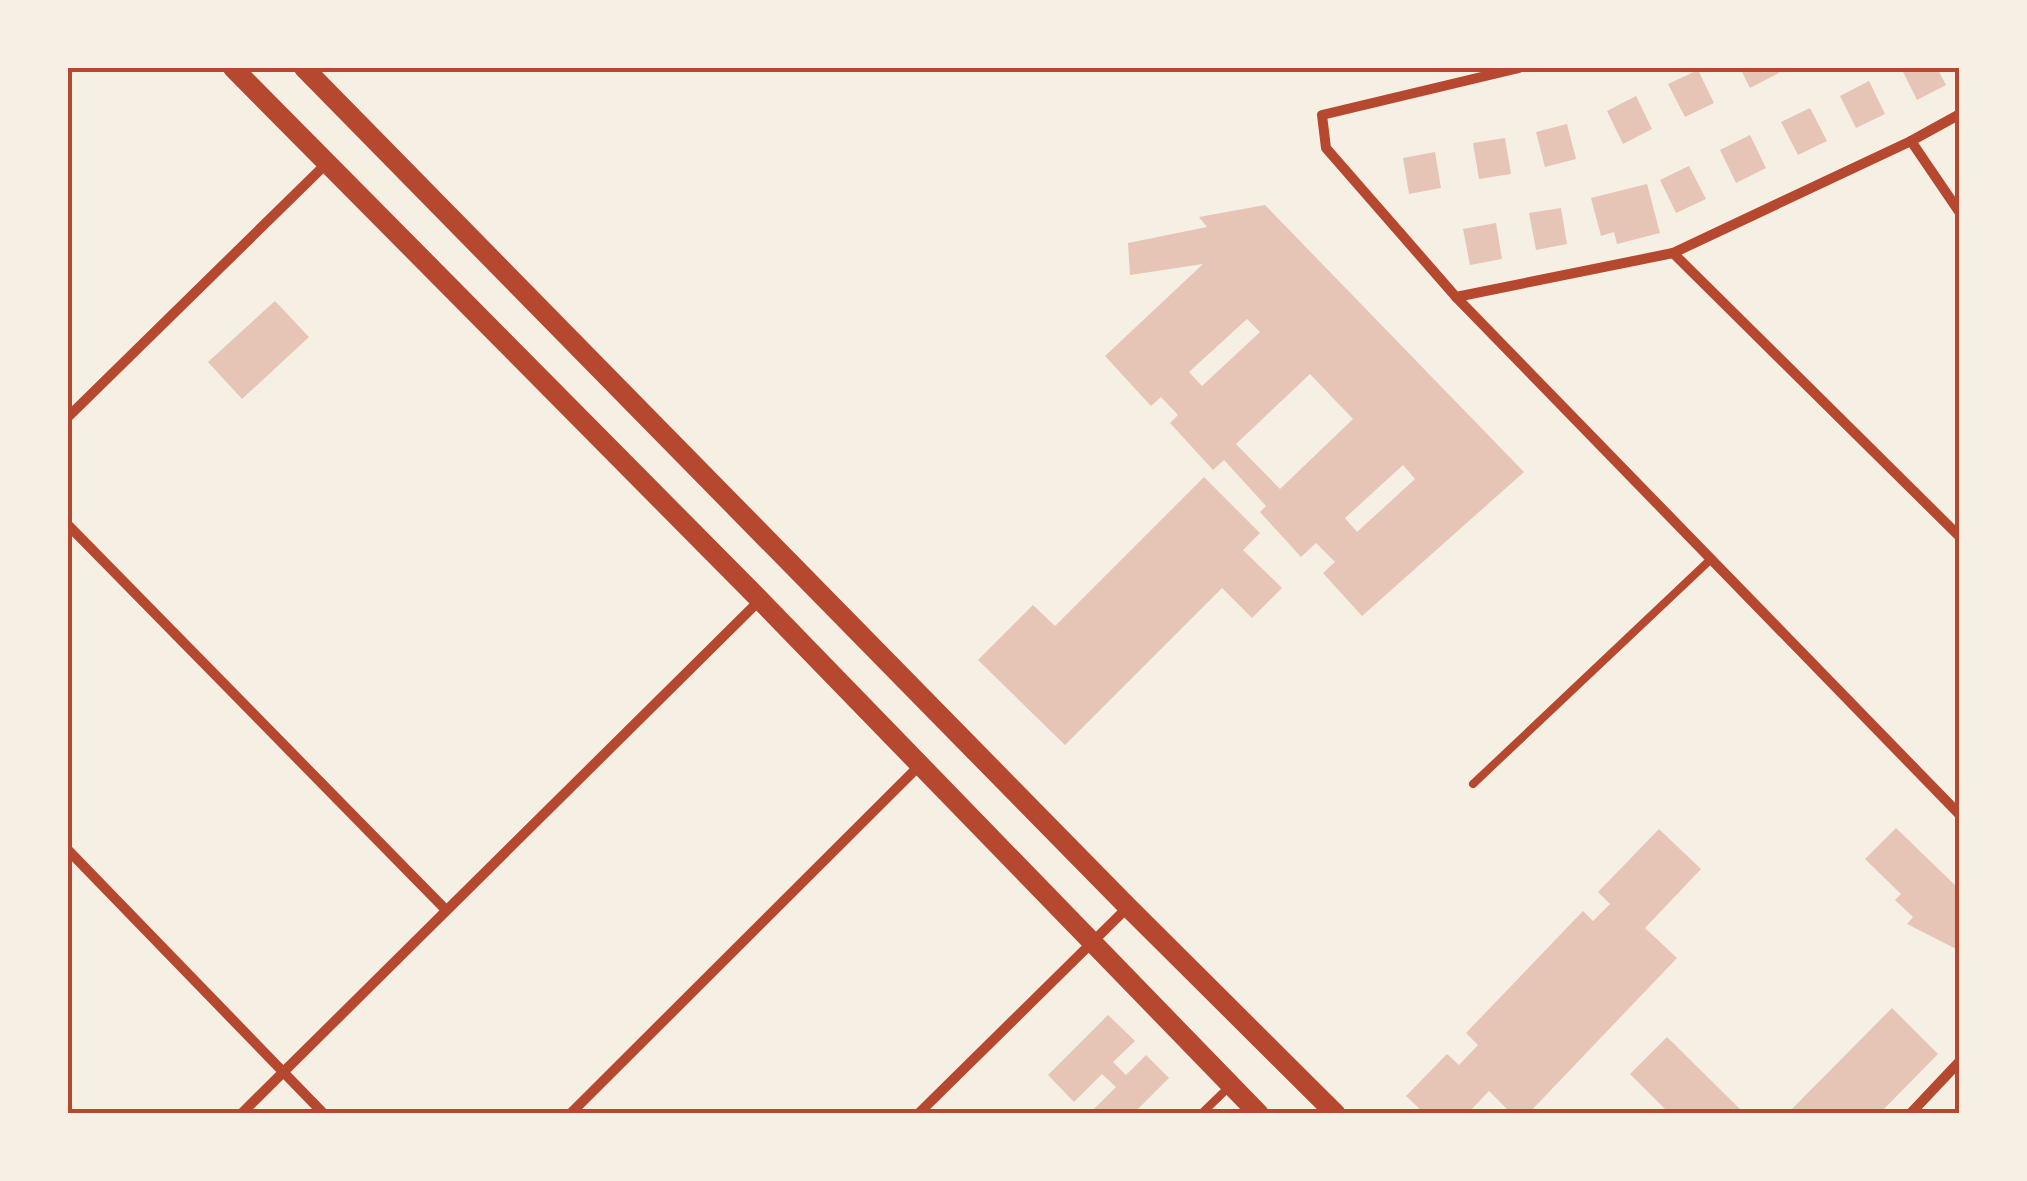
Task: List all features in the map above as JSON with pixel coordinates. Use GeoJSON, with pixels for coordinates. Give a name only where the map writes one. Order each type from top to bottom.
{"type":"FeatureCollection","features":[{"type":"Feature","properties":{"kind":"main road"},"geometry":{"type":"LineString","coordinates":[[234,68],[760,600],[1259,1114]]}},
{"type":"Feature","properties":{"kind":"main road"},"geometry":{"type":"LineString","coordinates":[[304,68],[1336,1114]]}},
{"type":"Feature","properties":{"kind":"street"},"geometry":{"type":"LineString","coordinates":[[1519,68],[1322,116],[1326,148],[1456,298],[1960,814]]}},
{"type":"Feature","properties":{"kind":"street"},"geometry":{"type":"LineString","coordinates":[[1456,298],[1672,253],[1911,141],[1960,114]]}},
{"type":"Feature","properties":{"kind":"street"},"geometry":{"type":"LineString","coordinates":[[1911,141],[1960,213]]}},
{"type":"Feature","properties":{"kind":"street"},"geometry":{"type":"LineString","coordinates":[[68,418],[328,162]]}},
{"type":"Feature","properties":{"kind":"street"},"geometry":{"type":"LineString","coordinates":[[1672,253],[1960,537]]}},
{"type":"Feature","properties":{"kind":"street"},"geometry":{"type":"LineString","coordinates":[[68,525],[446,910]]}},
{"type":"Feature","properties":{"kind":"street"},"geometry":{"type":"LineString","coordinates":[[241,1114],[760,600]]}},
{"type":"Feature","properties":{"kind":"street"},"geometry":{"type":"LineString","coordinates":[[570,1114],[920,764]]}},
{"type":"Feature","properties":{"kind":"street"},"geometry":{"type":"LineString","coordinates":[[68,850],[324,1114]]}},
{"type":"Feature","properties":{"kind":"street"},"geometry":{"type":"LineString","coordinates":[[918,1114],[1128,907]]}},
{"type":"Feature","properties":{"kind":"street"},"geometry":{"type":"LineString","coordinates":[[1910,1114],[1960,1061]]}},
{"type":"Feature","properties":{"kind":"lane"},"geometry":{"type":"LineString","coordinates":[[1473,784],[1711,559]]}},
{"type":"Feature","properties":{"kind":"lane"},"geometry":{"type":"LineString","coordinates":[[1202,1114],[1230,1086]]}},
{"type":"Feature","properties":{"kind":"building"},"geometry":{"type":"Polygon","coordinates":[[[1740,68],[1776,68],[1779,73],[1750,88],[1740,68]]]}},
{"type":"Feature","properties":{"kind":"building"},"geometry":{"type":"Polygon","coordinates":[[[1901,68],[1937,68],[1946,85],[1917,100],[1901,68]]]}},
{"type":"Feature","properties":{"kind":"building"},"geometry":{"type":"Polygon","coordinates":[[[1698,70],[1714,103],[1685,117],[1668,84],[1698,70]]]}},
{"type":"Feature","properties":{"kind":"building"},"geometry":{"type":"Polygon","coordinates":[[[1869,81],[1885,114],[1856,128],[1840,96],[1869,81]]]}},
{"type":"Feature","properties":{"kind":"building"},"geometry":{"type":"Polygon","coordinates":[[[1636,96],[1652,129],[1623,144],[1607,111],[1636,96]]]}},
{"type":"Feature","properties":{"kind":"building"},"geometry":{"type":"Polygon","coordinates":[[[1810,108],[1827,141],[1798,155],[1781,122],[1810,108]]]}},
{"type":"Feature","properties":{"kind":"building"},"geometry":{"type":"Polygon","coordinates":[[[1567,124],[1576,159],[1545,167],[1536,132],[1567,124]]]}},
{"type":"Feature","properties":{"kind":"building"},"geometry":{"type":"Polygon","coordinates":[[[1750,135],[1766,168],[1736,183],[1720,150],[1750,135]]]}},
{"type":"Feature","properties":{"kind":"building"},"geometry":{"type":"Polygon","coordinates":[[[1505,138],[1511,174],[1479,179],[1473,143],[1505,138]]]}},
{"type":"Feature","properties":{"kind":"building"},"geometry":{"type":"Polygon","coordinates":[[[1435,152],[1441,188],[1409,194],[1403,158],[1435,152]]]}},
{"type":"Feature","properties":{"kind":"building"},"geometry":{"type":"Polygon","coordinates":[[[1689,166],[1706,199],[1676,213],[1660,180],[1689,166]]]}},
{"type":"Feature","properties":{"kind":"building"},"geometry":{"type":"Polygon","coordinates":[[[1647,184],[1660,233],[1617,244],[1614,232],[1601,236],[1591,198],[1647,184]]]}},
{"type":"Feature","properties":{"kind":"building"},"geometry":{"type":"Polygon","coordinates":[[[1265,205],[1524,472],[1362,616],[1323,573],[1335,562],[1316,543],[1301,557],[1260,512],[1266,506],[1224,460],[1213,470],[1170,423],[1178,415],[1161,397],[1151,406],[1105,356],[1203,264],[1130,275],[1128,243],[1207,227],[1199,217],[1265,205]],[[1247,319],[1189,372],[1202,386],[1260,332],[1247,319]],[[1310,374],[1236,444],[1280,489],[1353,419],[1310,374]],[[1403,465],[1345,518],[1357,532],[1415,479],[1403,465]]]}},
{"type":"Feature","properties":{"kind":"building"},"geometry":{"type":"Polygon","coordinates":[[[1561,208],[1567,244],[1536,250],[1529,213],[1561,208]]]}},
{"type":"Feature","properties":{"kind":"building"},"geometry":{"type":"Polygon","coordinates":[[[1496,223],[1502,259],[1470,265],[1463,229],[1496,223]]]}},
{"type":"Feature","properties":{"kind":"building"},"geometry":{"type":"Polygon","coordinates":[[[275,301],[309,337],[242,399],[208,362],[275,301]]]}},
{"type":"Feature","properties":{"kind":"building"},"geometry":{"type":"Polygon","coordinates":[[[1204,477],[1260,533],[1243,550],[1282,588],[1252,618],[1222,588],[1065,745],[978,660],[1033,605],[1055,626],[1204,477]]]}},
{"type":"Feature","properties":{"kind":"building"},"geometry":{"type":"Polygon","coordinates":[[[1896,828],[1960,890],[1960,951],[1907,924],[1913,917],[1895,900],[1901,894],[1865,859],[1896,828]]]}},
{"type":"Feature","properties":{"kind":"building"},"geometry":{"type":"Polygon","coordinates":[[[1659,829],[1701,869],[1645,928],[1677,958],[1528,1114],[1512,1114],[1489,1091],[1467,1114],[1425,1114],[1406,1096],[1447,1054],[1459,1065],[1478,1045],[1466,1033],[1583,911],[1593,921],[1610,904],[1598,892],[1659,829]]]}},
{"type":"Feature","properties":{"kind":"building"},"geometry":{"type":"Polygon","coordinates":[[[1892,1008],[1938,1054],[1879,1114],[1787,1114],[1892,1008]]]}},
{"type":"Feature","properties":{"kind":"building"},"geometry":{"type":"Polygon","coordinates":[[[1108,1015],[1135,1041],[1113,1062],[1126,1075],[1146,1055],[1169,1078],[1133,1114],[1089,1114],[1116,1087],[1102,1074],[1074,1102],[1048,1075],[1108,1015]]]}},
{"type":"Feature","properties":{"kind":"building"},"geometry":{"type":"Polygon","coordinates":[[[1667,1037],[1745,1114],[1670,1114],[1630,1074],[1667,1037]]]}}]}
